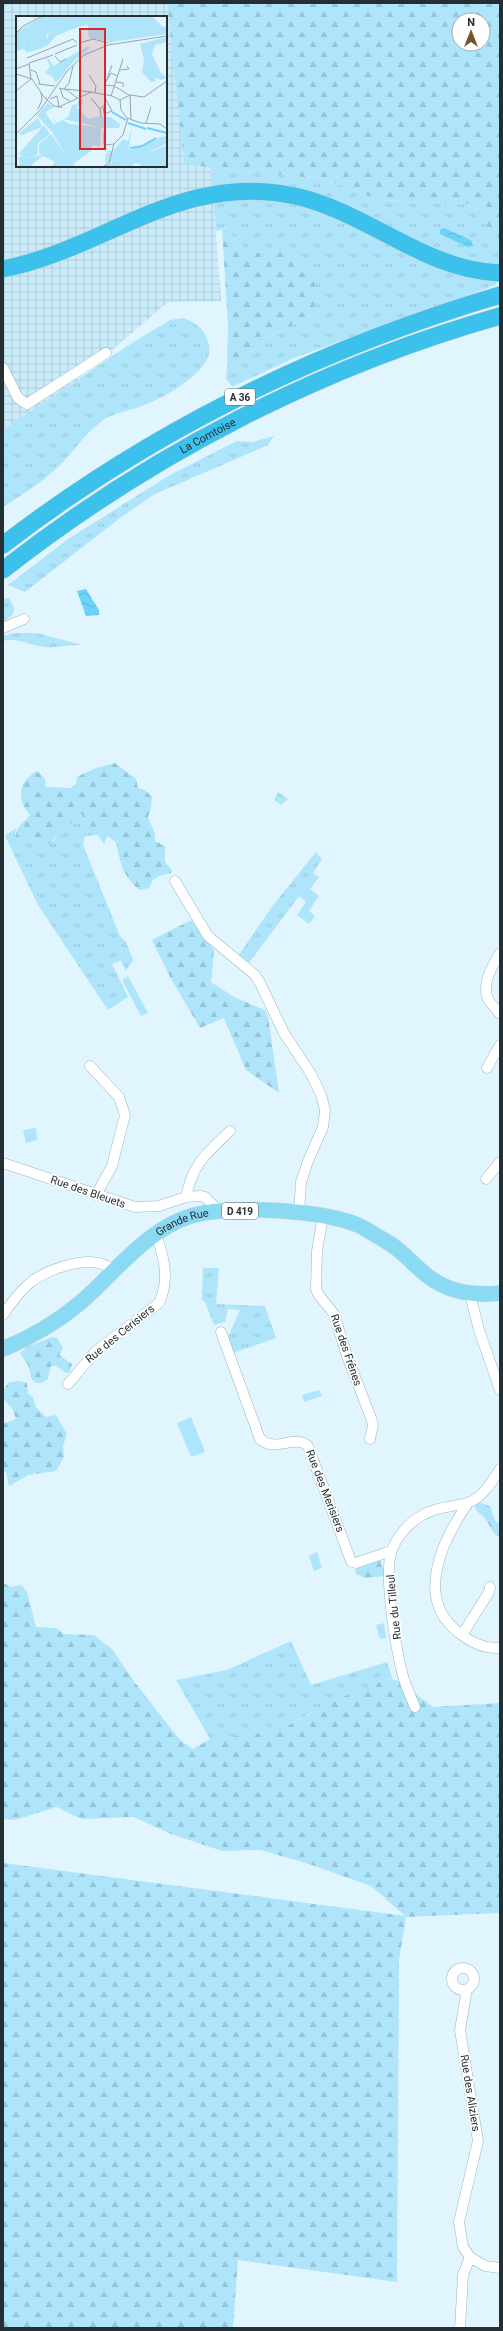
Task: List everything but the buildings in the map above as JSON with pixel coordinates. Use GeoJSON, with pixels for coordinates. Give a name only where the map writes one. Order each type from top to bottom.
{"type":"FeatureCollection","features":[{"type":"Feature","properties":{"kind":"highway"},"geometry":{"type":"LineString","coordinates":[[3,269],[36,260],[176,204],[219,194],[253,192],[295,196],[321,204],[348,215],[434,259],[471,271],[500,274]]}},
{"type":"Feature","properties":{"kind":"highway","name":"La Comtoise"},"geometry":{"type":"LineString","coordinates":[[3,545],[115,467],[233,400],[357,344],[436,315],[500,295]]}},
{"type":"Feature","properties":{"kind":"highway","name":"La Comtoise"},"geometry":{"type":"LineString","coordinates":[[3,570],[64,524],[126,483],[190,445],[241,418],[365,361],[438,334],[500,316]]}},
{"type":"Feature","properties":{"kind":"main road","name":"Grande Rue"},"geometry":{"type":"LineString","coordinates":[[3,1349],[52,1325],[156,1234],[187,1217],[215,1211],[299,1213],[323,1216],[362,1227],[392,1245],[436,1283],[451,1290],[470,1294],[500,1294]]}},
{"type":"Feature","properties":{"kind":"street"},"geometry":{"type":"LineString","coordinates":[[3,368],[18,398],[26,404],[106,353]]}},
{"type":"Feature","properties":{"kind":"street"},"geometry":{"type":"LineString","coordinates":[[3,628],[24,620]]}},
{"type":"Feature","properties":{"kind":"street"},"geometry":{"type":"LineString","coordinates":[[176,881],[208,936],[255,975],[284,1033],[308,1069],[321,1095],[325,1117],[301,1182],[299,1213]]}},
{"type":"Feature","properties":{"kind":"street"},"geometry":{"type":"LineString","coordinates":[[500,953],[490,971],[487,983],[488,998],[500,1014]]}},
{"type":"Feature","properties":{"kind":"street"},"geometry":{"type":"LineString","coordinates":[[487,1068],[500,1045]]}},
{"type":"Feature","properties":{"kind":"street"},"geometry":{"type":"LineString","coordinates":[[90,1066],[119,1097],[125,1115],[112,1166],[96,1195]]}},
{"type":"Feature","properties":{"kind":"street"},"geometry":{"type":"LineString","coordinates":[[186,1197],[193,1170],[207,1153],[230,1131]]}},
{"type":"Feature","properties":{"kind":"street"},"geometry":{"type":"LineString","coordinates":[[486,1179],[500,1162]]}},
{"type":"Feature","properties":{"kind":"street","name":"Rue des Bleuets"},"geometry":{"type":"LineString","coordinates":[[3,1163],[135,1207],[159,1206],[186,1197],[205,1197],[215,1211]]}},
{"type":"Feature","properties":{"kind":"street","name":"Rue des Frênes"},"geometry":{"type":"LineString","coordinates":[[323,1216],[317,1251],[316,1289],[318,1294],[334,1314],[347,1356],[371,1418],[373,1425],[370,1439]]}},
{"type":"Feature","properties":{"kind":"street","name":"Rue des Cerisiers"},"geometry":{"type":"LineString","coordinates":[[68,1384],[96,1351],[159,1303],[164,1291],[165,1267],[161,1247],[156,1234]]}},
{"type":"Feature","properties":{"kind":"street"},"geometry":{"type":"LineString","coordinates":[[3,1315],[30,1283],[53,1270],[91,1262],[105,1263],[114,1272]]}},
{"type":"Feature","properties":{"kind":"street"},"geometry":{"type":"LineString","coordinates":[[470,1294],[479,1330],[500,1390]]}},
{"type":"Feature","properties":{"kind":"street","name":"Rue des Merisiers"},"geometry":{"type":"LineString","coordinates":[[221,1332],[260,1439],[268,1444],[284,1444],[298,1441],[304,1442],[308,1446],[351,1561],[356,1563],[391,1551]]}},
{"type":"Feature","properties":{"kind":"street"},"geometry":{"type":"LineString","coordinates":[[500,1468],[494,1479],[468,1503],[444,1542],[436,1572],[436,1585],[440,1608],[447,1622],[462,1635],[481,1646],[500,1648]]}},
{"type":"Feature","properties":{"kind":"street"},"geometry":{"type":"LineString","coordinates":[[391,1551],[406,1528],[421,1516],[445,1506],[468,1503]]}},
{"type":"Feature","properties":{"kind":"street","name":"Rue du Tilleul"},"geometry":{"type":"LineString","coordinates":[[391,1551],[390,1574],[392,1609],[403,1676],[415,1707]]}},
{"type":"Feature","properties":{"kind":"street"},"geometry":{"type":"LineString","coordinates":[[462,1635],[489,1592],[490,1587]]}},
{"type":"Feature","properties":{"kind":"street","name":"Rue des Aliziers"},"geometry":{"type":"LineString","coordinates":[[467,1989],[460,2030],[478,2141],[459,2222],[463,2247],[470,2257]]}},
{"type":"Feature","properties":{"kind":"street"},"geometry":{"type":"LineString","coordinates":[[460,2328],[463,2275],[470,2257],[485,2266],[500,2268]]}},
{"type":"Feature","properties":{"kind":"shaded area"},"geometry":{"type":"Polygon","coordinates":[[[3,3],[167,3],[184,163],[211,168],[221,301],[168,302],[73,383],[3,430],[3,3]]]}},
{"type":"Feature","properties":{"kind":"green space"},"geometry":{"type":"Polygon","coordinates":[[[167,3],[500,3],[500,247],[473,204],[379,200],[325,179],[211,168],[184,163],[167,3]]]}},
{"type":"Feature","properties":{"kind":"green space"},"geometry":{"type":"Polygon","coordinates":[[[211,168],[325,179],[379,200],[473,204],[500,247],[500,273],[496,285],[294,358],[232,387],[226,378],[227,370],[276,333],[315,314],[289,251],[249,253],[232,235],[229,227],[216,231],[211,168]]]}},
{"type":"Feature","properties":{"kind":"green space"},"geometry":{"type":"Polygon","coordinates":[[[229,227],[232,235],[249,253],[289,251],[315,275],[315,314],[276,333],[227,370],[228,325],[222,230],[229,227]]]}},
{"type":"Feature","properties":{"kind":"green space"},"geometry":{"type":"Polygon","coordinates":[[[183,318],[193,322],[203,331],[209,345],[209,355],[204,364],[196,373],[186,382],[162,397],[142,406],[111,416],[102,421],[51,473],[31,489],[3,507],[3,430],[135,341],[170,320],[183,318]]]}},
{"type":"Feature","properties":{"kind":"green space"},"geometry":{"type":"Polygon","coordinates":[[[274,436],[268,445],[153,495],[120,518],[25,592],[8,585],[68,539],[170,475],[237,441],[252,442],[274,436]]]}},
{"type":"Feature","properties":{"kind":"green space"},"geometry":{"type":"Polygon","coordinates":[[[3,593],[5,599],[9,598],[14,608],[13,614],[3,623],[3,593]]]}},
{"type":"Feature","properties":{"kind":"green space"},"geometry":{"type":"Polygon","coordinates":[[[13,633],[37,633],[82,645],[49,647],[14,640],[3,641],[3,636],[13,633]]]}},
{"type":"Feature","properties":{"kind":"green space"},"geometry":{"type":"Polygon","coordinates":[[[115,763],[136,779],[138,788],[145,790],[152,797],[148,817],[155,834],[155,841],[165,846],[165,862],[172,870],[171,873],[159,876],[153,880],[149,888],[139,890],[133,884],[123,869],[116,842],[107,836],[106,831],[90,826],[79,811],[78,824],[63,822],[60,831],[50,844],[42,837],[24,842],[17,840],[16,832],[19,826],[30,815],[23,803],[21,791],[26,780],[31,775],[37,771],[45,779],[45,787],[71,788],[76,784],[77,777],[96,768],[115,763]]]}},
{"type":"Feature","properties":{"kind":"green space"},"geometry":{"type":"Polygon","coordinates":[[[278,792],[288,799],[281,805],[274,800],[278,792]]]}},
{"type":"Feature","properties":{"kind":"green space"},"geometry":{"type":"Polygon","coordinates":[[[79,811],[90,826],[106,831],[107,836],[104,844],[98,835],[85,836],[83,845],[120,936],[126,942],[133,960],[126,971],[121,961],[112,964],[128,997],[108,1010],[38,905],[5,836],[16,828],[15,835],[24,842],[42,837],[54,841],[63,822],[79,811]]]}},
{"type":"Feature","properties":{"kind":"green space"},"geometry":{"type":"Polygon","coordinates":[[[316,852],[322,859],[313,873],[315,875],[249,963],[238,956],[273,905],[316,852]]]}},
{"type":"Feature","properties":{"kind":"green space"},"geometry":{"type":"Polygon","coordinates":[[[315,875],[319,877],[310,889],[319,896],[309,911],[315,916],[309,924],[297,915],[306,902],[299,896],[315,875]]]}},
{"type":"Feature","properties":{"kind":"green space"},"geometry":{"type":"Polygon","coordinates":[[[191,920],[214,950],[211,982],[234,997],[265,1010],[268,1016],[279,1093],[246,1070],[224,1018],[200,1028],[170,977],[152,940],[191,920]]]}},
{"type":"Feature","properties":{"kind":"green space"},"geometry":{"type":"Polygon","coordinates":[[[128,976],[148,1013],[141,1016],[122,980],[128,976]]]}},
{"type":"Feature","properties":{"kind":"green space"},"geometry":{"type":"Polygon","coordinates":[[[36,1128],[37,1140],[26,1143],[23,1130],[36,1128]]]}},
{"type":"Feature","properties":{"kind":"green space"},"geometry":{"type":"Polygon","coordinates":[[[203,1268],[219,1268],[216,1304],[265,1306],[276,1338],[233,1353],[228,1337],[240,1310],[228,1309],[225,1322],[214,1325],[205,1302],[202,1300],[203,1268]]]}},
{"type":"Feature","properties":{"kind":"green space"},"geometry":{"type":"Polygon","coordinates":[[[52,1337],[57,1338],[63,1348],[59,1355],[72,1364],[70,1372],[66,1373],[56,1366],[51,1366],[48,1379],[41,1383],[36,1383],[32,1380],[28,1365],[20,1353],[27,1347],[52,1337]]]}},
{"type":"Feature","properties":{"kind":"green space"},"geometry":{"type":"Polygon","coordinates":[[[19,1381],[27,1383],[28,1394],[33,1397],[36,1407],[46,1417],[56,1415],[67,1434],[63,1446],[64,1457],[56,1471],[28,1475],[9,1486],[6,1472],[3,1471],[3,1424],[16,1419],[13,1410],[3,1398],[4,1389],[9,1382],[19,1381]]]}},
{"type":"Feature","properties":{"kind":"green space"},"geometry":{"type":"Polygon","coordinates":[[[319,1390],[322,1396],[304,1402],[302,1395],[319,1390]]]}},
{"type":"Feature","properties":{"kind":"green space"},"geometry":{"type":"Polygon","coordinates":[[[191,1417],[205,1452],[191,1457],[177,1423],[191,1417]]]}},
{"type":"Feature","properties":{"kind":"green space"},"geometry":{"type":"Polygon","coordinates":[[[482,1503],[491,1507],[493,1516],[497,1523],[500,1520],[500,1535],[497,1536],[495,1534],[485,1518],[475,1508],[477,1504],[482,1503]]]}},
{"type":"Feature","properties":{"kind":"green space"},"geometry":{"type":"Polygon","coordinates":[[[317,1552],[322,1568],[314,1571],[309,1556],[317,1552]]]}},
{"type":"Feature","properties":{"kind":"green space"},"geometry":{"type":"Polygon","coordinates":[[[377,1559],[381,1560],[382,1567],[386,1569],[384,1576],[365,1578],[356,1574],[355,1570],[360,1565],[377,1559]]]}},
{"type":"Feature","properties":{"kind":"green space"},"geometry":{"type":"Polygon","coordinates":[[[3,1583],[11,1587],[21,1585],[27,1592],[36,1627],[56,1628],[64,1634],[94,1635],[112,1649],[133,1680],[180,1740],[193,1749],[210,1739],[220,1743],[229,1737],[262,1733],[266,1727],[289,1725],[333,1701],[386,1679],[399,1681],[433,1707],[500,1703],[500,1913],[406,1917],[399,1960],[397,2282],[238,2260],[233,2328],[3,2328],[3,1863],[405,1916],[371,1886],[306,1863],[260,1850],[222,1851],[171,1834],[134,1817],[81,1819],[57,1807],[15,1820],[3,1819],[3,1583]]]}},
{"type":"Feature","properties":{"kind":"green space"},"geometry":{"type":"Polygon","coordinates":[[[384,1623],[386,1638],[380,1639],[376,1625],[384,1623]]]}},
{"type":"Feature","properties":{"kind":"green space"},"geometry":{"type":"Polygon","coordinates":[[[291,1641],[311,1685],[387,1662],[393,1680],[386,1679],[310,1713],[289,1725],[266,1727],[263,1733],[229,1737],[220,1743],[210,1739],[176,1680],[227,1670],[291,1641]]]}},
{"type":"Feature","properties":{"kind":"water"},"geometry":{"type":"Polygon","coordinates":[[[444,228],[471,240],[473,246],[468,247],[440,234],[440,230],[444,228]]]}},
{"type":"Feature","properties":{"kind":"water"},"geometry":{"type":"Polygon","coordinates":[[[86,589],[99,610],[99,615],[86,616],[77,591],[86,589]]]}}]}
